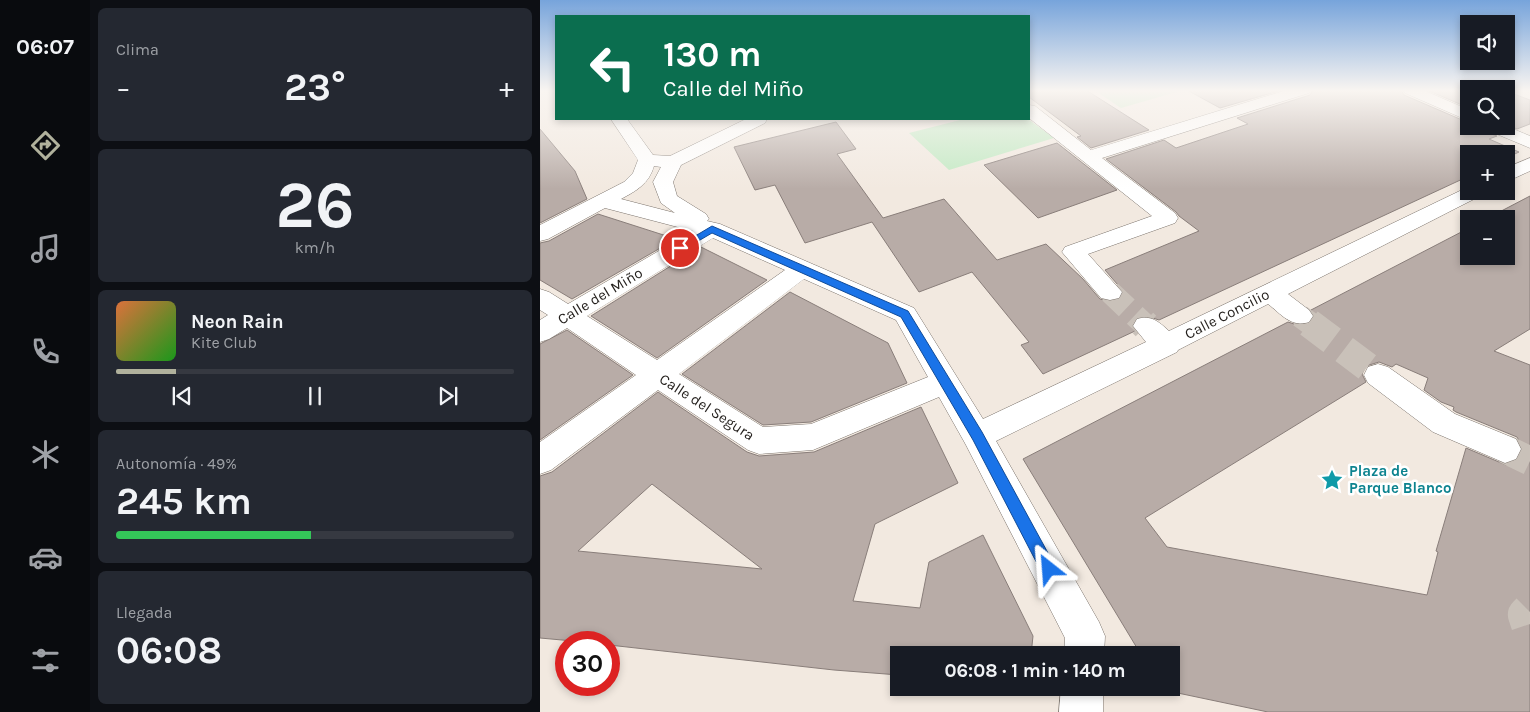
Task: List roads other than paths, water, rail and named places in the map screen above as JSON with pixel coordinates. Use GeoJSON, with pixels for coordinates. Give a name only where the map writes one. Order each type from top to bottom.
{"type":"FeatureCollection","features":[{"type":"Feature","properties":{"kind":"street"},"geometry":{"type":"LineString","coordinates":[[540,234],[631,186],[642,175],[643,153],[622,123]]}},
{"type":"Feature","properties":{"kind":"street"},"geometry":{"type":"LineString","coordinates":[[712,229],[668,199],[663,182],[673,162],[751,123]]}},
{"type":"Feature","properties":{"kind":"street"},"geometry":{"type":"LineString","coordinates":[[1047,123],[1166,218],[1073,252],[1110,292]]}},
{"type":"Feature","properties":{"kind":"street"},"geometry":{"type":"LineString","coordinates":[[1090,156],[1192,123]]}},
{"type":"Feature","properties":{"kind":"street"},"geometry":{"type":"LineString","coordinates":[[1513,135],[1530,143]]}},
{"type":"Feature","properties":{"kind":"street"},"geometry":{"type":"LineString","coordinates":[[643,153],[673,162]]}},
{"type":"Feature","properties":{"kind":"street"},"geometry":{"type":"LineString","coordinates":[[1515,172],[1530,164]]}},
{"type":"Feature","properties":{"kind":"street","name":"Calle Concilio"},"geometry":{"type":"LineString","coordinates":[[977,436],[1166,345],[1460,198]]}},
{"type":"Feature","properties":{"kind":"street"},"geometry":{"type":"LineString","coordinates":[[603,201],[712,229],[905,314],[977,436],[1085,636],[1084,646]]}},
{"type":"Feature","properties":{"kind":"street","name":"Calle del Miño"},"geometry":{"type":"LineString","coordinates":[[540,332],[712,229]]}},
{"type":"Feature","properties":{"kind":"street"},"geometry":{"type":"LineString","coordinates":[[540,460],[802,269]]}},
{"type":"Feature","properties":{"kind":"street"},"geometry":{"type":"LineString","coordinates":[[1269,292],[1300,316]]}},
{"type":"Feature","properties":{"kind":"street","name":"Calle del Segura"},"geometry":{"type":"LineString","coordinates":[[540,298],[759,440],[813,437],[945,382]]}},
{"type":"Feature","properties":{"kind":"street"},"geometry":{"type":"LineString","coordinates":[[1146,326],[1166,345]]}},
{"type":"Feature","properties":{"kind":"street"},"geometry":{"type":"LineString","coordinates":[[1378,375],[1444,422],[1505,449]]}},
{"type":"Feature","properties":{"kind":"street"},"geometry":{"type":"LineString","coordinates":[[1081,712],[1082,696]]}},
{"type":"Feature","properties":{"kind":"tunnel"},"geometry":{"type":"LineString","coordinates":[[1110,292],[1144,324]]}},
{"type":"Feature","properties":{"kind":"tunnel"},"geometry":{"type":"LineString","coordinates":[[1300,316],[1311,324]]}},
{"type":"Feature","properties":{"kind":"tunnel"},"geometry":{"type":"LineString","coordinates":[[1309,323],[1378,375]]}},
{"type":"Feature","properties":{"kind":"tunnel"},"geometry":{"type":"LineString","coordinates":[[1505,449],[1530,461]]}},
{"type":"Feature","properties":{"kind":"tunnel"},"geometry":{"type":"LineString","coordinates":[[1530,612],[1527,615],[1530,624]]}},
{"type":"Feature","properties":{"kind":"place","name":"Plaza de Parque Blanco"},"geometry":{"type":"Point","coordinates":[1332,480]}}]}
